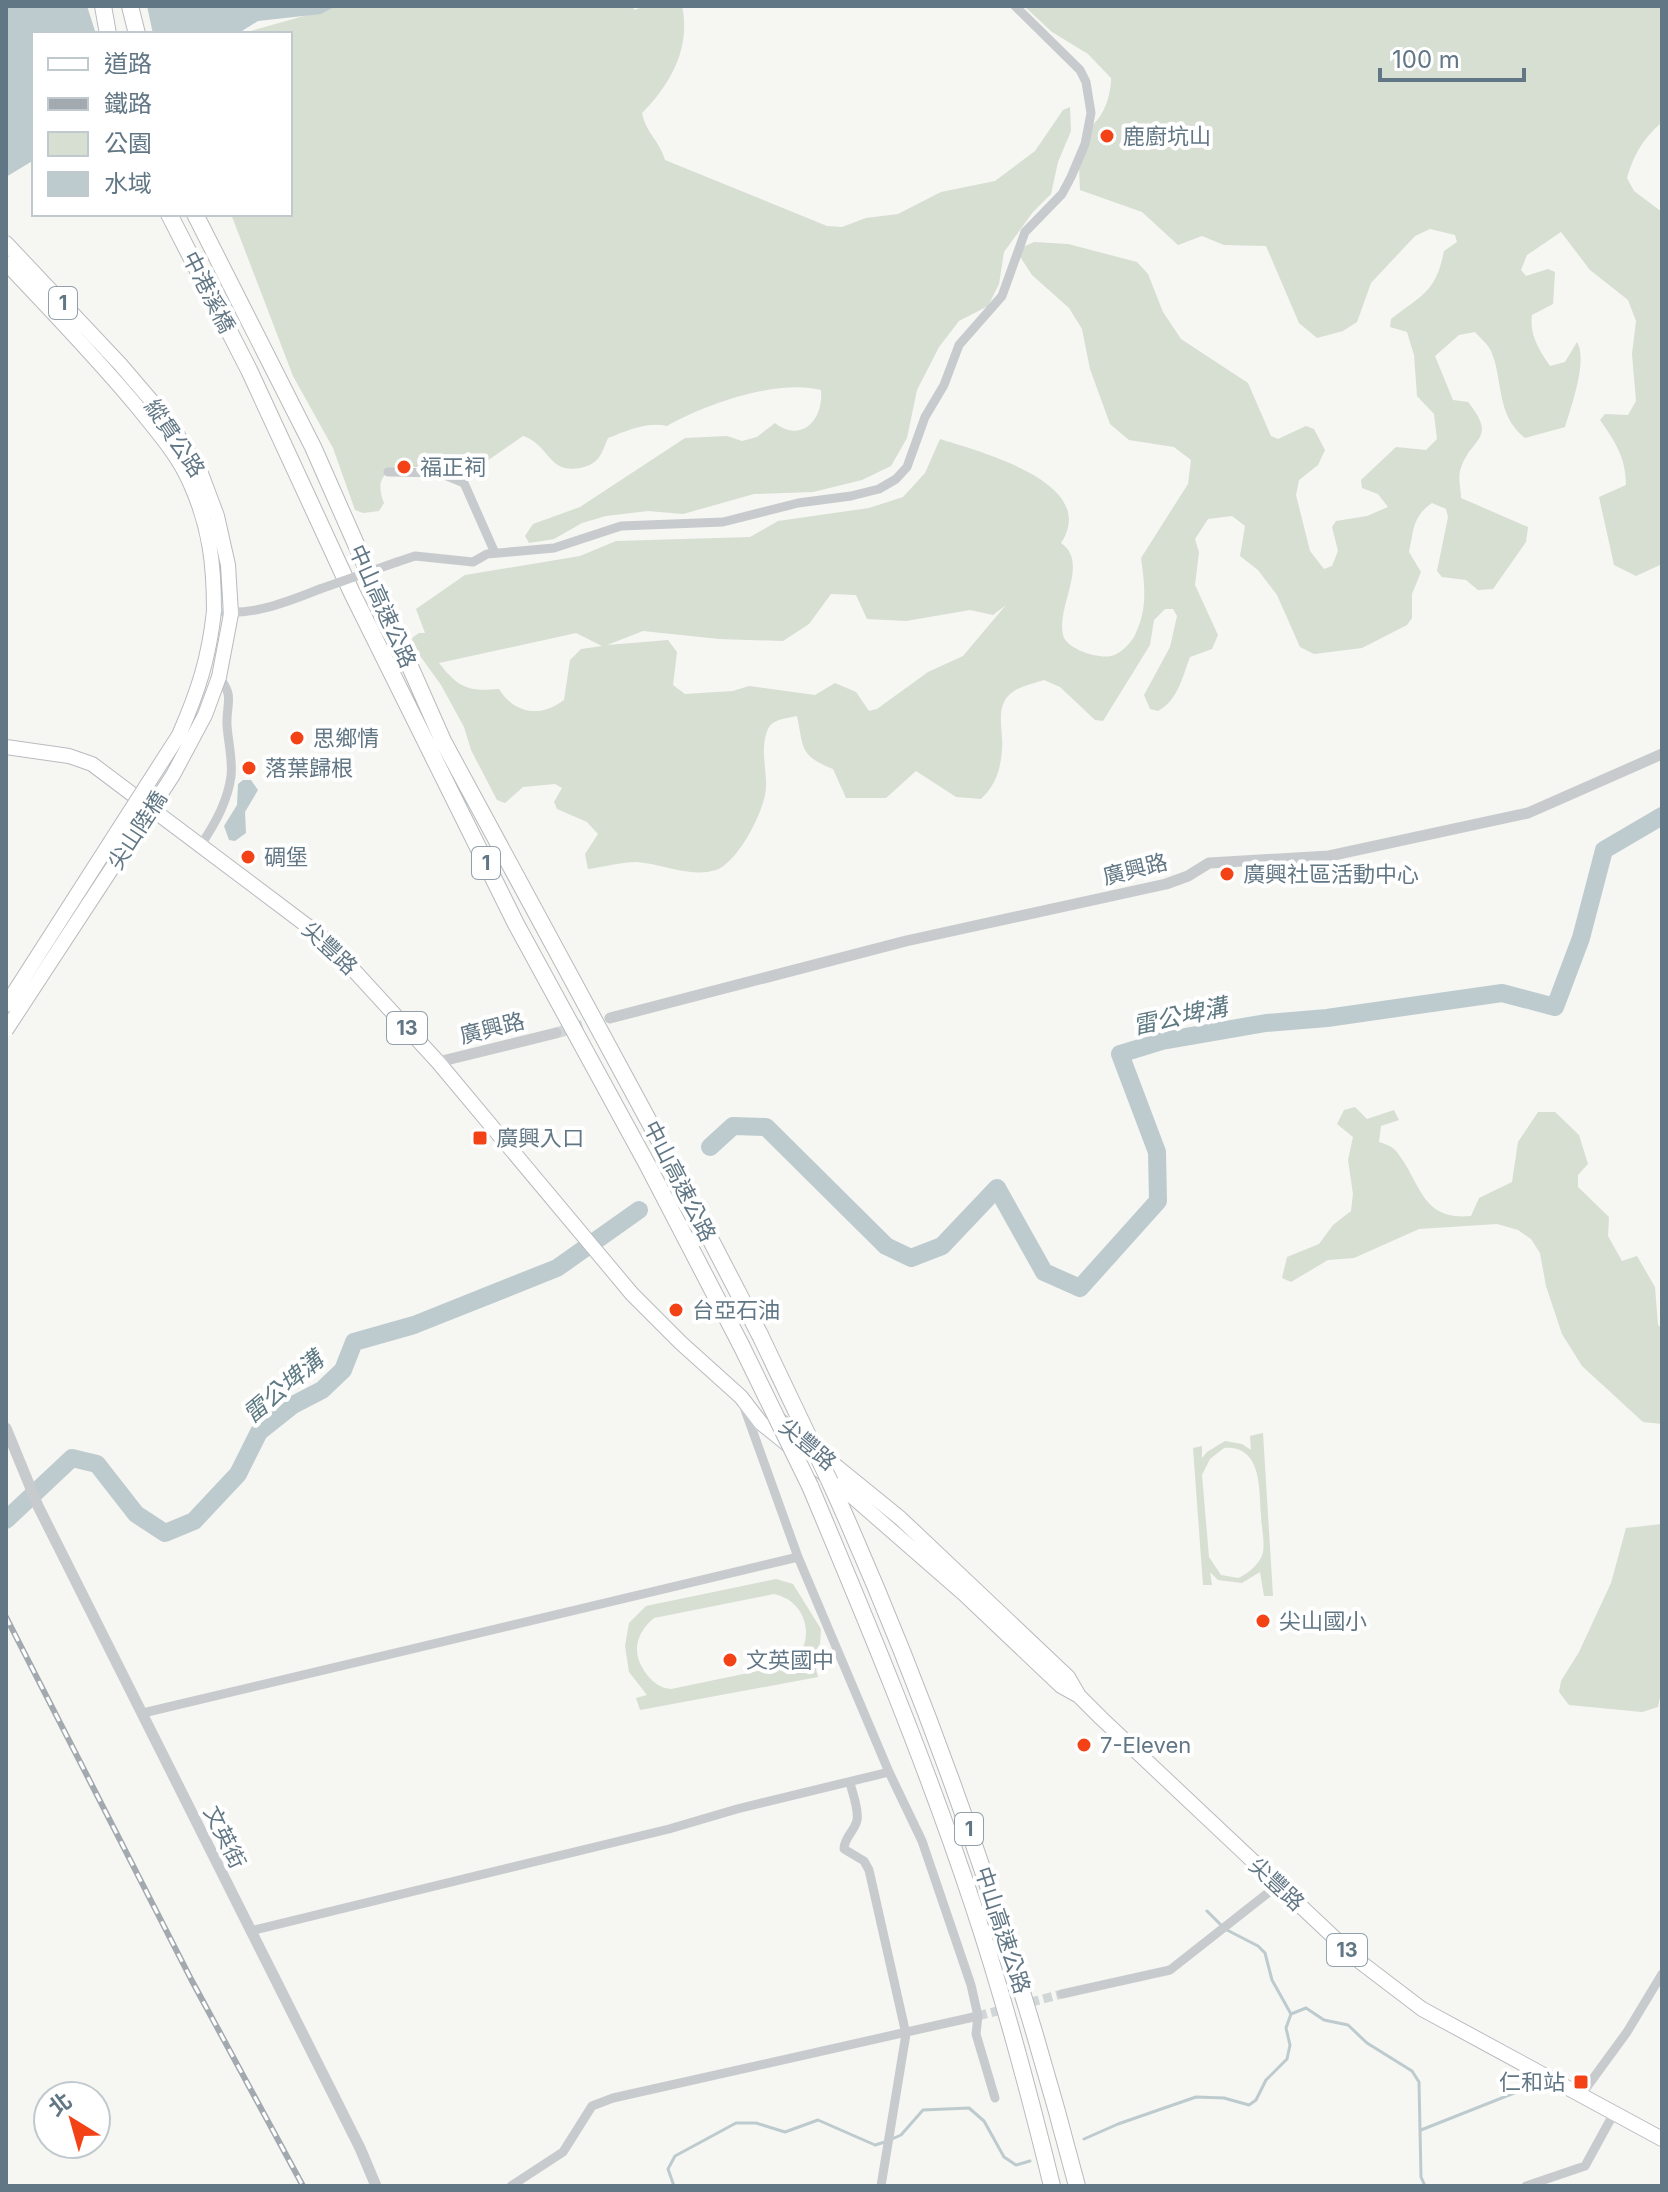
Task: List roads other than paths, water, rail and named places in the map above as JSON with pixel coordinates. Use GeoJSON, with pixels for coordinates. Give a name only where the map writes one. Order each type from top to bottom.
{"type":"FeatureCollection","features":[{"type":"Feature","properties":{"kind":"highway"},"geometry":{"type":"LineString","coordinates":[[103,6],[108,32]]}},
{"type":"Feature","properties":{"kind":"highway"},"geometry":{"type":"LineString","coordinates":[[130,6],[136,32]]}},
{"type":"Feature","properties":{"kind":"highway","name":"中港溪橋"},"geometry":{"type":"LineString","coordinates":[[171,216],[249,370]]}},
{"type":"Feature","properties":{"kind":"highway","name":"中山高速公路"},"geometry":{"type":"LineString","coordinates":[[196,216],[313,447],[443,741],[659,1140],[760,1335],[830,1482],[907,1658],[994,1898],[1044,2061],[1077,2186]]}},
{"type":"Feature","properties":{"kind":"highway","name":"中山高速公路"},"geometry":{"type":"LineString","coordinates":[[249,370],[352,593],[516,924],[647,1164],[810,1486],[904,1717],[973,1904],[1018,2049],[1052,2186]]}},
{"type":"Feature","properties":{"kind":"main road","name":"1"},"geometry":{"type":"LineString","coordinates":[[6,243],[116,370]]}},
{"type":"Feature","properties":{"kind":"main road","name":"1"},"geometry":{"type":"LineString","coordinates":[[6,263],[116,370]]}},
{"type":"Feature","properties":{"kind":"main road","name":"縱貫公路"},"geometry":{"type":"LineString","coordinates":[[116,370],[170,446],[190,482],[214,561],[214,611]]}},
{"type":"Feature","properties":{"kind":"main road","name":"縱貫公路"},"geometry":{"type":"LineString","coordinates":[[116,370],[167,419],[199,468],[217,516],[228,565],[231,614]]}},
{"type":"Feature","properties":{"kind":"main road","name":"尖山陸橋"},"geometry":{"type":"LineString","coordinates":[[6,1005],[179,735],[207,662],[214,611]]}},
{"type":"Feature","properties":{"kind":"main road","name":"尖山陸橋"},"geometry":{"type":"LineString","coordinates":[[6,1030],[173,775],[205,715],[219,677],[231,614]]}},
{"type":"Feature","properties":{"kind":"main road","name":"尖豐路"},"geometry":{"type":"LineString","coordinates":[[6,747],[60,754],[92,764],[326,940],[438,1062],[632,1294],[741,1397],[761,1423],[854,1498],[964,1594],[1061,1686],[1079,1696],[1359,1961],[1422,2009],[1662,2139]]}},
{"type":"Feature","properties":{"kind":"street"},"geometry":{"type":"LineString","coordinates":[[214,611],[231,614],[269,608],[415,556],[473,562],[487,554],[554,548],[621,526],[723,522],[798,503],[851,496],[879,489],[896,479],[907,467],[925,417],[944,385],[959,345],[1002,296],[1025,232],[1062,194],[1085,144],[1091,113],[1086,82],[1080,70],[1015,6]]}},
{"type":"Feature","properties":{"kind":"street"},"geometry":{"type":"LineString","coordinates":[[388,472],[440,473],[464,483],[495,553]]}},
{"type":"Feature","properties":{"kind":"street"},"geometry":{"type":"LineString","coordinates":[[200,846],[217,817],[232,774],[227,720],[230,697],[219,677]]}},
{"type":"Feature","properties":{"kind":"street","name":"廣興路"},"geometry":{"type":"LineString","coordinates":[[610,1018],[910,940],[1166,884],[1188,876],[1209,863],[1329,856],[1528,813],[1662,754]]}},
{"type":"Feature","properties":{"kind":"street","name":"廣興路"},"geometry":{"type":"LineString","coordinates":[[438,1062],[556,1033]]}},
{"type":"Feature","properties":{"kind":"street"},"geometry":{"type":"LineString","coordinates":[[741,1397],[798,1557],[889,1772],[922,1841],[971,1985],[978,2016],[976,2034],[995,2098]]}},
{"type":"Feature","properties":{"kind":"street","name":"文英街"},"geometry":{"type":"LineString","coordinates":[[6,1428],[38,1506],[353,2134],[376,2186]]}},
{"type":"Feature","properties":{"kind":"street"},"geometry":{"type":"LineString","coordinates":[[143,1713],[798,1557]]}},
{"type":"Feature","properties":{"kind":"street"},"geometry":{"type":"LineString","coordinates":[[250,1931],[655,1833],[737,1809],[889,1772]]}},
{"type":"Feature","properties":{"kind":"street"},"geometry":{"type":"LineString","coordinates":[[850,1782],[857,1823],[844,1843],[844,1849],[864,1861],[869,1870],[906,2034],[881,2186]]}},
{"type":"Feature","properties":{"kind":"street"},"geometry":{"type":"LineString","coordinates":[[1062,1994],[1170,1970],[1278,1885]]}},
{"type":"Feature","properties":{"kind":"street"},"geometry":{"type":"LineString","coordinates":[[1581,2095],[1627,2032],[1662,1974]]}},
{"type":"Feature","properties":{"kind":"street"},"geometry":{"type":"LineString","coordinates":[[511,2186],[563,2152],[592,2106],[613,2098],[978,2016]]}},
{"type":"Feature","properties":{"kind":"street"},"geometry":{"type":"LineString","coordinates":[[1526,2186],[1585,2166],[1614,2113]]}},
{"type":"Feature","properties":{"kind":"water"},"geometry":{"type":"Polygon","coordinates":[[[6,6],[336,6],[321,14],[258,21],[240,32],[32,32],[32,161],[6,177],[6,6]]]}},
{"type":"Feature","properties":{"kind":"water"},"geometry":{"type":"Polygon","coordinates":[[[251,780],[258,790],[245,812],[246,833],[235,841],[229,840],[224,826],[237,805],[238,784],[251,780]]]}},
{"type":"Feature","properties":{"kind":"waterway","name":"雷公埤溝"},"geometry":{"type":"LineString","coordinates":[[710,1147],[733,1126],[766,1127],[886,1246],[911,1258],[942,1246],[997,1188],[1044,1272],[1080,1288],[1158,1201],[1157,1152],[1120,1054],[1162,1041],[1266,1023],[1327,1018],[1502,993],[1555,1007],[1581,938],[1604,850],[1662,816]]}},
{"type":"Feature","properties":{"kind":"waterway","name":"雷公埤溝"},"geometry":{"type":"LineString","coordinates":[[6,1520],[72,1458],[97,1464],[136,1514],[165,1533],[194,1521],[238,1474],[259,1432],[293,1405],[322,1390],[343,1370],[354,1342],[414,1325],[557,1268],[639,1210]]}},
{"type":"Feature","properties":{"kind":"waterway"},"geometry":{"type":"LineString","coordinates":[[1207,1911],[1221,1925]]}},
{"type":"Feature","properties":{"kind":"waterway"},"geometry":{"type":"LineString","coordinates":[[1084,2139],[1196,2097],[1224,2098],[1249,2105],[1256,2100],[1266,2080],[1287,2059],[1290,2045],[1286,2028],[1291,2014],[1272,1980],[1265,1953],[1227,1930]]}},
{"type":"Feature","properties":{"kind":"waterway"},"geometry":{"type":"LineString","coordinates":[[1291,2014],[1306,2008],[1324,2020],[1348,2025],[1367,2043],[1412,2071],[1419,2082],[1421,2177],[1425,2186]]}},
{"type":"Feature","properties":{"kind":"waterway"},"geometry":{"type":"LineString","coordinates":[[1421,2130],[1532,2086]]}},
{"type":"Feature","properties":{"kind":"waterway"},"geometry":{"type":"LineString","coordinates":[[892,2139],[901,2135],[923,2110],[969,2108],[984,2121],[1004,2157],[1016,2165],[1030,2161]]}},
{"type":"Feature","properties":{"kind":"waterway"},"geometry":{"type":"LineString","coordinates":[[674,2186],[668,2169],[675,2156],[736,2123],[756,2123],[785,2132],[818,2120],[875,2145],[885,2142]]}},
{"type":"Feature","properties":{"kind":"tunnel"},"geometry":{"type":"LineString","coordinates":[[556,1033],[602,1020]]}},
{"type":"Feature","properties":{"kind":"tunnel"},"geometry":{"type":"LineString","coordinates":[[978,2016],[1062,1994]]}},
{"type":"Feature","properties":{"kind":"railway"},"geometry":{"type":"LineString","coordinates":[[6,1617],[192,1981],[303,2186]]}},
{"type":"Feature","properties":{"kind":"place","name":"鹿廚坑山"},"geometry":{"type":"Point","coordinates":[1107,136]}},
{"type":"Feature","properties":{"kind":"place","name":"福正祠"},"geometry":{"type":"Point","coordinates":[404,467]}},
{"type":"Feature","properties":{"kind":"place","name":"思鄉情"},"geometry":{"type":"Point","coordinates":[297,738]}},
{"type":"Feature","properties":{"kind":"place","name":"落葉歸根"},"geometry":{"type":"Point","coordinates":[249,768]}},
{"type":"Feature","properties":{"kind":"place","name":"碉堡"},"geometry":{"type":"Point","coordinates":[248,857]}},
{"type":"Feature","properties":{"kind":"place","name":"廣興社區活動中心"},"geometry":{"type":"Point","coordinates":[1227,874]}},
{"type":"Feature","properties":{"kind":"place","name":"廣興入口"},"geometry":{"type":"Point","coordinates":[480,1138]}},
{"type":"Feature","properties":{"kind":"place","name":"台亞石油"},"geometry":{"type":"Point","coordinates":[676,1310]}},
{"type":"Feature","properties":{"kind":"place","name":"尖山國小"},"geometry":{"type":"Point","coordinates":[1263,1621]}},
{"type":"Feature","properties":{"kind":"place","name":"文英國中"},"geometry":{"type":"Point","coordinates":[730,1660]}},
{"type":"Feature","properties":{"kind":"place","name":"7-Eleven"},"geometry":{"type":"Point","coordinates":[1084,1745]}},
{"type":"Feature","properties":{"kind":"place","name":"仁和站"},"geometry":{"type":"Point","coordinates":[1581,2082]}}]}
